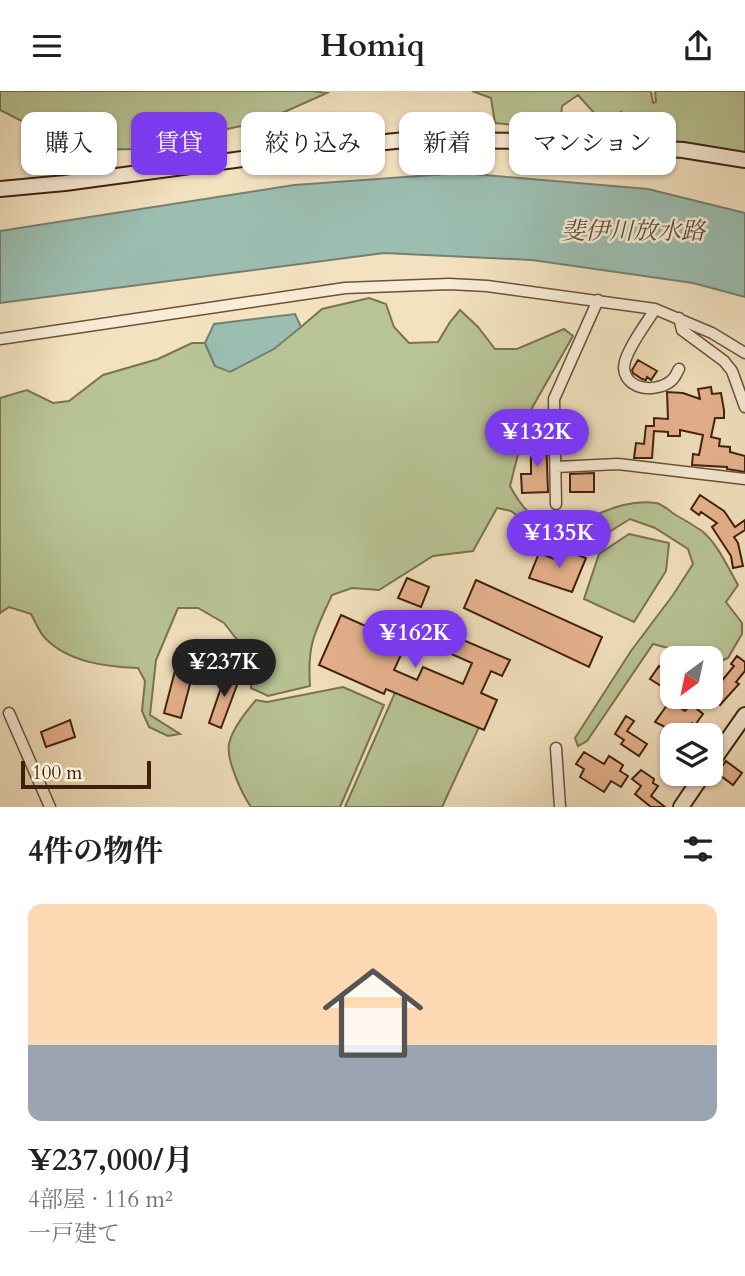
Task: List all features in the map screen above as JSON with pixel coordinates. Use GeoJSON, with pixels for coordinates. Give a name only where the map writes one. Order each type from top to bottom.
{"type":"FeatureCollection","features":[{"type":"Feature","properties":{"kind":"street"},"geometry":{"type":"LineString","coordinates":[[0,189],[405,140],[526,141],[683,150],[745,160]]}},
{"type":"Feature","properties":{"kind":"street"},"geometry":{"type":"LineString","coordinates":[[0,338],[345,288],[449,284],[487,286],[655,309],[712,333],[745,353]]}},
{"type":"Feature","properties":{"kind":"street"},"geometry":{"type":"LineString","coordinates":[[556,504],[554,399],[598,300]]}},
{"type":"Feature","properties":{"kind":"street"},"geometry":{"type":"LineString","coordinates":[[655,309],[628,354],[624,366],[626,376],[633,384],[643,388],[656,388],[672,380],[679,369]]}},
{"type":"Feature","properties":{"kind":"street"},"geometry":{"type":"LineString","coordinates":[[679,318],[682,330],[713,350],[732,371],[745,407]]}},
{"type":"Feature","properties":{"kind":"street"},"geometry":{"type":"LineString","coordinates":[[556,467],[618,464],[745,479]]}},
{"type":"Feature","properties":{"kind":"street"},"geometry":{"type":"LineString","coordinates":[[9,713],[50,807]]}},
{"type":"Feature","properties":{"kind":"street"},"geometry":{"type":"LineString","coordinates":[[723,746],[745,715]]}},
{"type":"Feature","properties":{"kind":"street"},"geometry":{"type":"LineString","coordinates":[[556,748],[560,807]]}},
{"type":"Feature","properties":{"kind":"street"},"geometry":{"type":"LineString","coordinates":[[681,807],[695,786]]}},
{"type":"Feature","properties":{"kind":"green space"},"geometry":{"type":"Polygon","coordinates":[[[0,91],[327,93],[284,112],[241,112],[241,126],[227,129],[227,112],[131,112],[131,149],[117,149],[117,112],[21,112],[21,121],[0,110],[0,91]]]}},
{"type":"Feature","properties":{"kind":"green space"},"geometry":{"type":"Polygon","coordinates":[[[472,91],[651,91],[653,103],[656,102],[655,91],[745,91],[745,153],[676,146],[676,112],[593,112],[578,95],[562,106],[561,112],[509,112],[509,124],[495,123],[491,98],[472,91]]]}},
{"type":"Feature","properties":{"kind":"green space"},"geometry":{"type":"Polygon","coordinates":[[[369,298],[386,304],[394,327],[409,343],[438,342],[460,310],[495,349],[517,349],[564,329],[573,336],[528,415],[510,486],[526,510],[543,522],[559,525],[633,503],[656,503],[702,531],[718,549],[738,585],[726,602],[742,623],[742,634],[728,658],[723,660],[723,646],[653,644],[587,741],[578,746],[575,738],[631,651],[693,564],[688,549],[655,528],[630,519],[593,542],[553,542],[511,511],[497,508],[473,551],[433,556],[379,590],[352,588],[332,595],[311,649],[310,686],[268,696],[251,688],[249,655],[224,623],[198,608],[178,608],[156,660],[150,715],[180,734],[168,736],[149,727],[142,711],[145,681],[138,668],[76,658],[45,638],[31,614],[9,607],[0,613],[0,398],[27,390],[53,403],[69,401],[103,375],[158,359],[192,343],[205,343],[215,366],[301,327],[322,309],[369,298]]]}},
{"type":"Feature","properties":{"kind":"green space"},"geometry":{"type":"Polygon","coordinates":[[[629,534],[669,543],[666,571],[634,622],[584,599],[599,554],[629,534]]]}},
{"type":"Feature","properties":{"kind":"green space"},"geometry":{"type":"Polygon","coordinates":[[[343,687],[384,705],[340,807],[251,807],[235,777],[229,751],[233,732],[248,710],[256,700],[267,702],[343,687]]]}},
{"type":"Feature","properties":{"kind":"green space"},"geometry":{"type":"Polygon","coordinates":[[[397,688],[480,725],[442,807],[345,807],[397,688]]]}},
{"type":"Feature","properties":{"kind":"water","name":"斐伊川放水路"},"geometry":{"type":"Polygon","coordinates":[[[433,175],[484,175],[648,189],[745,213],[745,297],[693,283],[532,260],[384,253],[0,303],[0,231],[294,185],[433,175]]]}},
{"type":"Feature","properties":{"kind":"water"},"geometry":{"type":"Polygon","coordinates":[[[295,314],[301,327],[274,349],[230,372],[215,366],[205,343],[214,324],[295,314]]]}},
{"type":"Feature","properties":{"kind":"building"},"geometry":{"type":"Polygon","coordinates":[[[638,360],[657,371],[651,380],[647,377],[646,380],[642,379],[633,373],[638,360]]]}},
{"type":"Feature","properties":{"kind":"building"},"geometry":{"type":"Polygon","coordinates":[[[711,387],[712,394],[721,393],[724,418],[715,418],[711,437],[720,439],[719,446],[730,447],[730,452],[745,456],[745,472],[727,467],[692,465],[693,454],[699,455],[703,435],[680,430],[680,436],[668,436],[668,432],[654,431],[652,458],[634,458],[636,443],[644,444],[646,426],[654,426],[654,418],[668,419],[667,392],[683,393],[700,399],[698,389],[711,387]]]}},
{"type":"Feature","properties":{"kind":"building"},"geometry":{"type":"Polygon","coordinates":[[[531,439],[546,439],[548,492],[522,493],[521,474],[531,474],[531,439]]]}},
{"type":"Feature","properties":{"kind":"building"},"geometry":{"type":"Polygon","coordinates":[[[594,473],[594,492],[570,492],[570,474],[594,473]]]}},
{"type":"Feature","properties":{"kind":"building"},"geometry":{"type":"Polygon","coordinates":[[[700,495],[724,511],[735,527],[745,520],[745,530],[734,537],[743,566],[733,568],[731,556],[712,527],[717,523],[691,509],[700,495]]]}},
{"type":"Feature","properties":{"kind":"building"},"geometry":{"type":"Polygon","coordinates":[[[561,549],[586,558],[572,592],[529,578],[539,553],[557,560],[561,549]]]}},
{"type":"Feature","properties":{"kind":"building"},"geometry":{"type":"Polygon","coordinates":[[[407,578],[429,587],[421,607],[398,598],[407,578]]]}},
{"type":"Feature","properties":{"kind":"building"},"geometry":{"type":"Polygon","coordinates":[[[476,580],[602,637],[589,667],[464,608],[476,580]]]}},
{"type":"Feature","properties":{"kind":"building"},"geometry":{"type":"Polygon","coordinates":[[[341,615],[406,644],[394,670],[417,680],[423,667],[463,684],[472,663],[426,643],[433,627],[510,660],[502,676],[491,671],[481,693],[497,700],[484,730],[386,689],[384,694],[319,665],[341,615]]]}},
{"type":"Feature","properties":{"kind":"building"},"geometry":{"type":"Polygon","coordinates":[[[737,656],[745,662],[745,671],[736,682],[739,684],[723,702],[723,679],[734,666],[731,664],[737,656]]]}},
{"type":"Feature","properties":{"kind":"building"},"geometry":{"type":"Polygon","coordinates":[[[659,666],[660,667],[660,685],[650,679],[659,666]]]}},
{"type":"Feature","properties":{"kind":"building"},"geometry":{"type":"Polygon","coordinates":[[[176,667],[193,673],[181,718],[164,713],[176,667]]]}},
{"type":"Feature","properties":{"kind":"building"},"geometry":{"type":"Polygon","coordinates":[[[227,670],[240,677],[221,728],[209,723],[227,670]]]}},
{"type":"Feature","properties":{"kind":"building"},"geometry":{"type":"Polygon","coordinates":[[[664,709],[697,709],[703,714],[696,723],[660,724],[655,722],[664,709]]]}},
{"type":"Feature","properties":{"kind":"building"},"geometry":{"type":"Polygon","coordinates":[[[626,716],[634,721],[627,731],[647,744],[639,756],[621,744],[624,740],[615,734],[626,716]]]}},
{"type":"Feature","properties":{"kind":"building"},"geometry":{"type":"Polygon","coordinates":[[[70,720],[75,737],[46,747],[41,732],[70,720]]]}},
{"type":"Feature","properties":{"kind":"building"},"geometry":{"type":"Polygon","coordinates":[[[584,752],[604,764],[609,756],[623,765],[620,771],[628,776],[621,787],[611,781],[604,792],[580,777],[584,769],[576,764],[584,752]]]}},
{"type":"Feature","properties":{"kind":"building"},"geometry":{"type":"Polygon","coordinates":[[[726,761],[742,773],[733,785],[723,778],[723,765],[726,761]]]}},
{"type":"Feature","properties":{"kind":"building"},"geometry":{"type":"Polygon","coordinates":[[[641,770],[654,779],[653,783],[658,786],[651,796],[665,807],[651,807],[635,794],[641,786],[632,779],[641,770]]]}}]}
